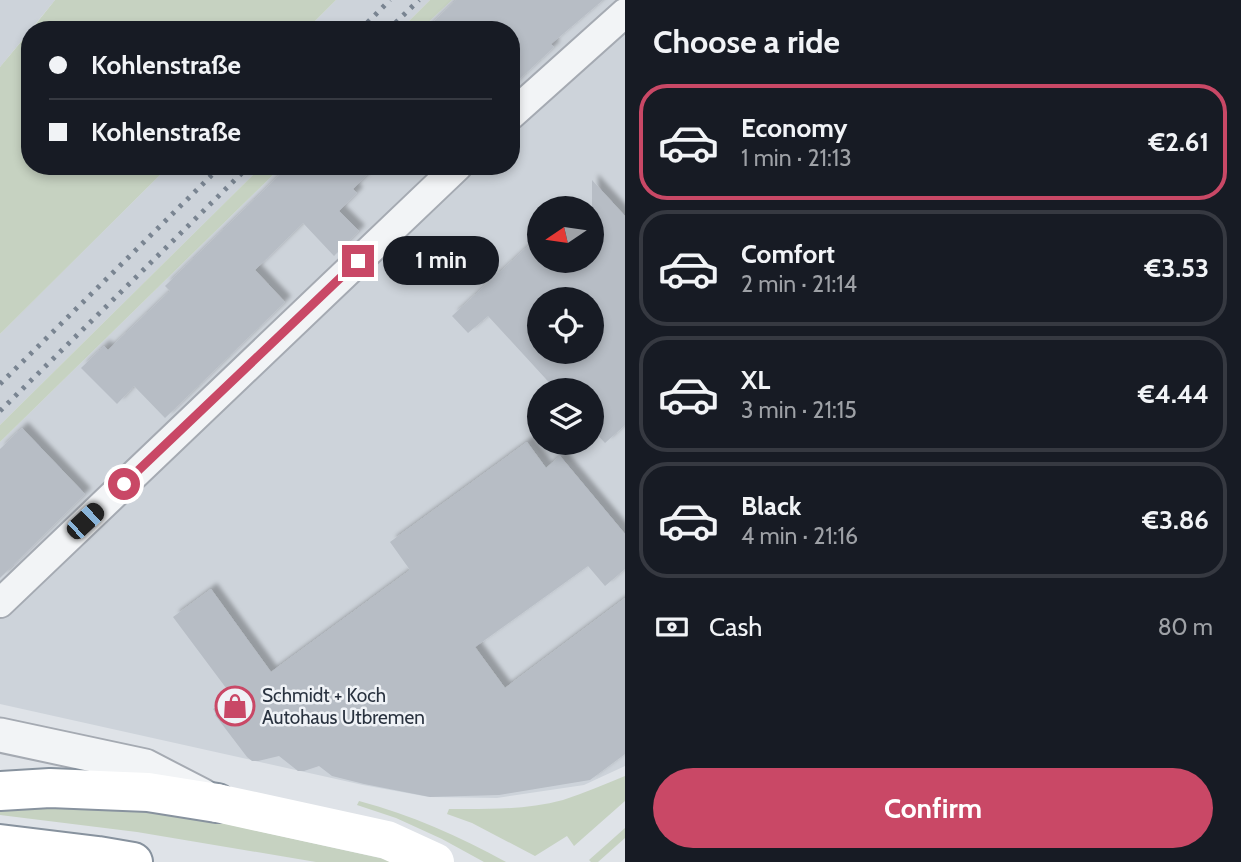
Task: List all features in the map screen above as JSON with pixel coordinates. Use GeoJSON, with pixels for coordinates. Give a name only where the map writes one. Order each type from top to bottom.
{"type":"FeatureCollection","features":[{"type":"Feature","properties":{"kind":"main road"},"geometry":{"type":"LineString","coordinates":[[0,791],[50,788],[148,792],[217,803],[387,840],[435,862]]}},
{"type":"Feature","properties":{"kind":"main road"},"geometry":{"type":"LineString","coordinates":[[0,844],[133,862]]}},
{"type":"Feature","properties":{"kind":"street"},"geometry":{"type":"LineString","coordinates":[[520,107],[625,13]]}},
{"type":"Feature","properties":{"kind":"street"},"geometry":{"type":"LineString","coordinates":[[0,603],[449,175]]}},
{"type":"Feature","properties":{"kind":"street"},"geometry":{"type":"LineString","coordinates":[[0,734],[145,766],[217,803]]}},
{"type":"Feature","properties":{"kind":"shaded area"},"geometry":{"type":"Polygon","coordinates":[[[0,0],[55,0],[38,21],[21,21],[21,41],[0,67],[0,0]]]}},
{"type":"Feature","properties":{"kind":"shaded area"},"geometry":{"type":"Polygon","coordinates":[[[336,0],[430,0],[409,21],[315,21],[336,0]]]}},
{"type":"Feature","properties":{"kind":"shaded area"},"geometry":{"type":"Polygon","coordinates":[[[452,0],[625,0],[625,766],[584,785],[497,798],[429,797],[363,785],[0,704],[0,442],[273,175],[520,175],[520,21],[430,21],[452,0]]]}},
{"type":"Feature","properties":{"kind":"shaded area"},"geometry":{"type":"Polygon","coordinates":[[[160,175],[253,175],[0,425],[0,334],[160,175]]]}},
{"type":"Feature","properties":{"kind":"green space"},"geometry":{"type":"Polygon","coordinates":[[[55,0],[336,0],[315,21],[38,21],[55,0]]]}},
{"type":"Feature","properties":{"kind":"green space"},"geometry":{"type":"Polygon","coordinates":[[[430,0],[452,0],[430,21],[409,21],[430,0]]]}},
{"type":"Feature","properties":{"kind":"green space"},"geometry":{"type":"Polygon","coordinates":[[[21,42],[21,175],[160,175],[0,334],[0,67],[21,42]]]}},
{"type":"Feature","properties":{"kind":"green space"},"geometry":{"type":"Polygon","coordinates":[[[253,175],[273,175],[0,442],[0,425],[253,175]]]}},
{"type":"Feature","properties":{"kind":"green space"},"geometry":{"type":"Polygon","coordinates":[[[625,776],[625,801],[574,846],[567,836],[535,856],[472,823],[447,814],[449,809],[535,806],[563,800],[625,776]]]}},
{"type":"Feature","properties":{"kind":"green space"},"geometry":{"type":"Polygon","coordinates":[[[359,801],[434,827],[506,862],[484,862],[396,818],[357,805],[359,801]]]}},
{"type":"Feature","properties":{"kind":"green space"},"geometry":{"type":"Polygon","coordinates":[[[79,803],[154,808],[398,862],[316,862],[137,832],[0,815],[0,811],[79,803]]]}},
{"type":"Feature","properties":{"kind":"green space"},"geometry":{"type":"Polygon","coordinates":[[[625,828],[625,838],[598,862],[589,860],[625,828]]]}},
{"type":"Feature","properties":{"kind":"building"},"geometry":{"type":"Polygon","coordinates":[[[456,0],[603,0],[551,44],[554,47],[520,79],[520,21],[434,21],[456,0]]]}},
{"type":"Feature","properties":{"kind":"building"},"geometry":{"type":"Polygon","coordinates":[[[280,175],[367,175],[353,189],[357,193],[339,211],[359,231],[334,256],[303,223],[255,270],[285,302],[165,418],[134,386],[117,404],[81,368],[104,346],[108,350],[170,291],[165,286],[280,175]]]}},
{"type":"Feature","properties":{"kind":"building"},"geometry":{"type":"Polygon","coordinates":[[[592,180],[625,216],[625,425],[604,442],[604,378],[545,378],[532,364],[604,364],[604,287],[527,287],[527,358],[488,316],[468,333],[452,316],[527,247],[527,273],[604,273],[604,196],[592,196],[592,180]]]}},
{"type":"Feature","properties":{"kind":"building"},"geometry":{"type":"Polygon","coordinates":[[[22,428],[85,494],[0,578],[0,449],[22,428]]]}},
{"type":"Feature","properties":{"kind":"building"},"geometry":{"type":"Polygon","coordinates":[[[527,442],[527,455],[536,455],[546,468],[560,456],[625,534],[625,569],[605,586],[588,566],[475,647],[505,688],[625,598],[625,754],[590,780],[499,795],[430,797],[332,776],[319,766],[298,771],[279,756],[258,761],[247,757],[213,709],[232,696],[173,617],[211,589],[271,672],[410,570],[390,542],[527,442]]]}},
{"type":"Feature","properties":{"kind":"railway"},"geometry":{"type":"LineString","coordinates":[[369,21],[390,0]]}},
{"type":"Feature","properties":{"kind":"railway"},"geometry":{"type":"LineString","coordinates":[[397,21],[419,0]]}},
{"type":"Feature","properties":{"kind":"railway"},"geometry":{"type":"LineString","coordinates":[[0,384],[212,175]]}},
{"type":"Feature","properties":{"kind":"railway"},"geometry":{"type":"LineString","coordinates":[[0,411],[240,175]]}},
{"type":"Feature","properties":{"kind":"place","name":"Schmidt + Koch Autohaus Utbremen"},"geometry":{"type":"Point","coordinates":[235,706]}},
{"type":"Feature","properties":{"kind":"route"},"geometry":{"type":"LineString","coordinates":[[124,484],[358,261]]}}]}
